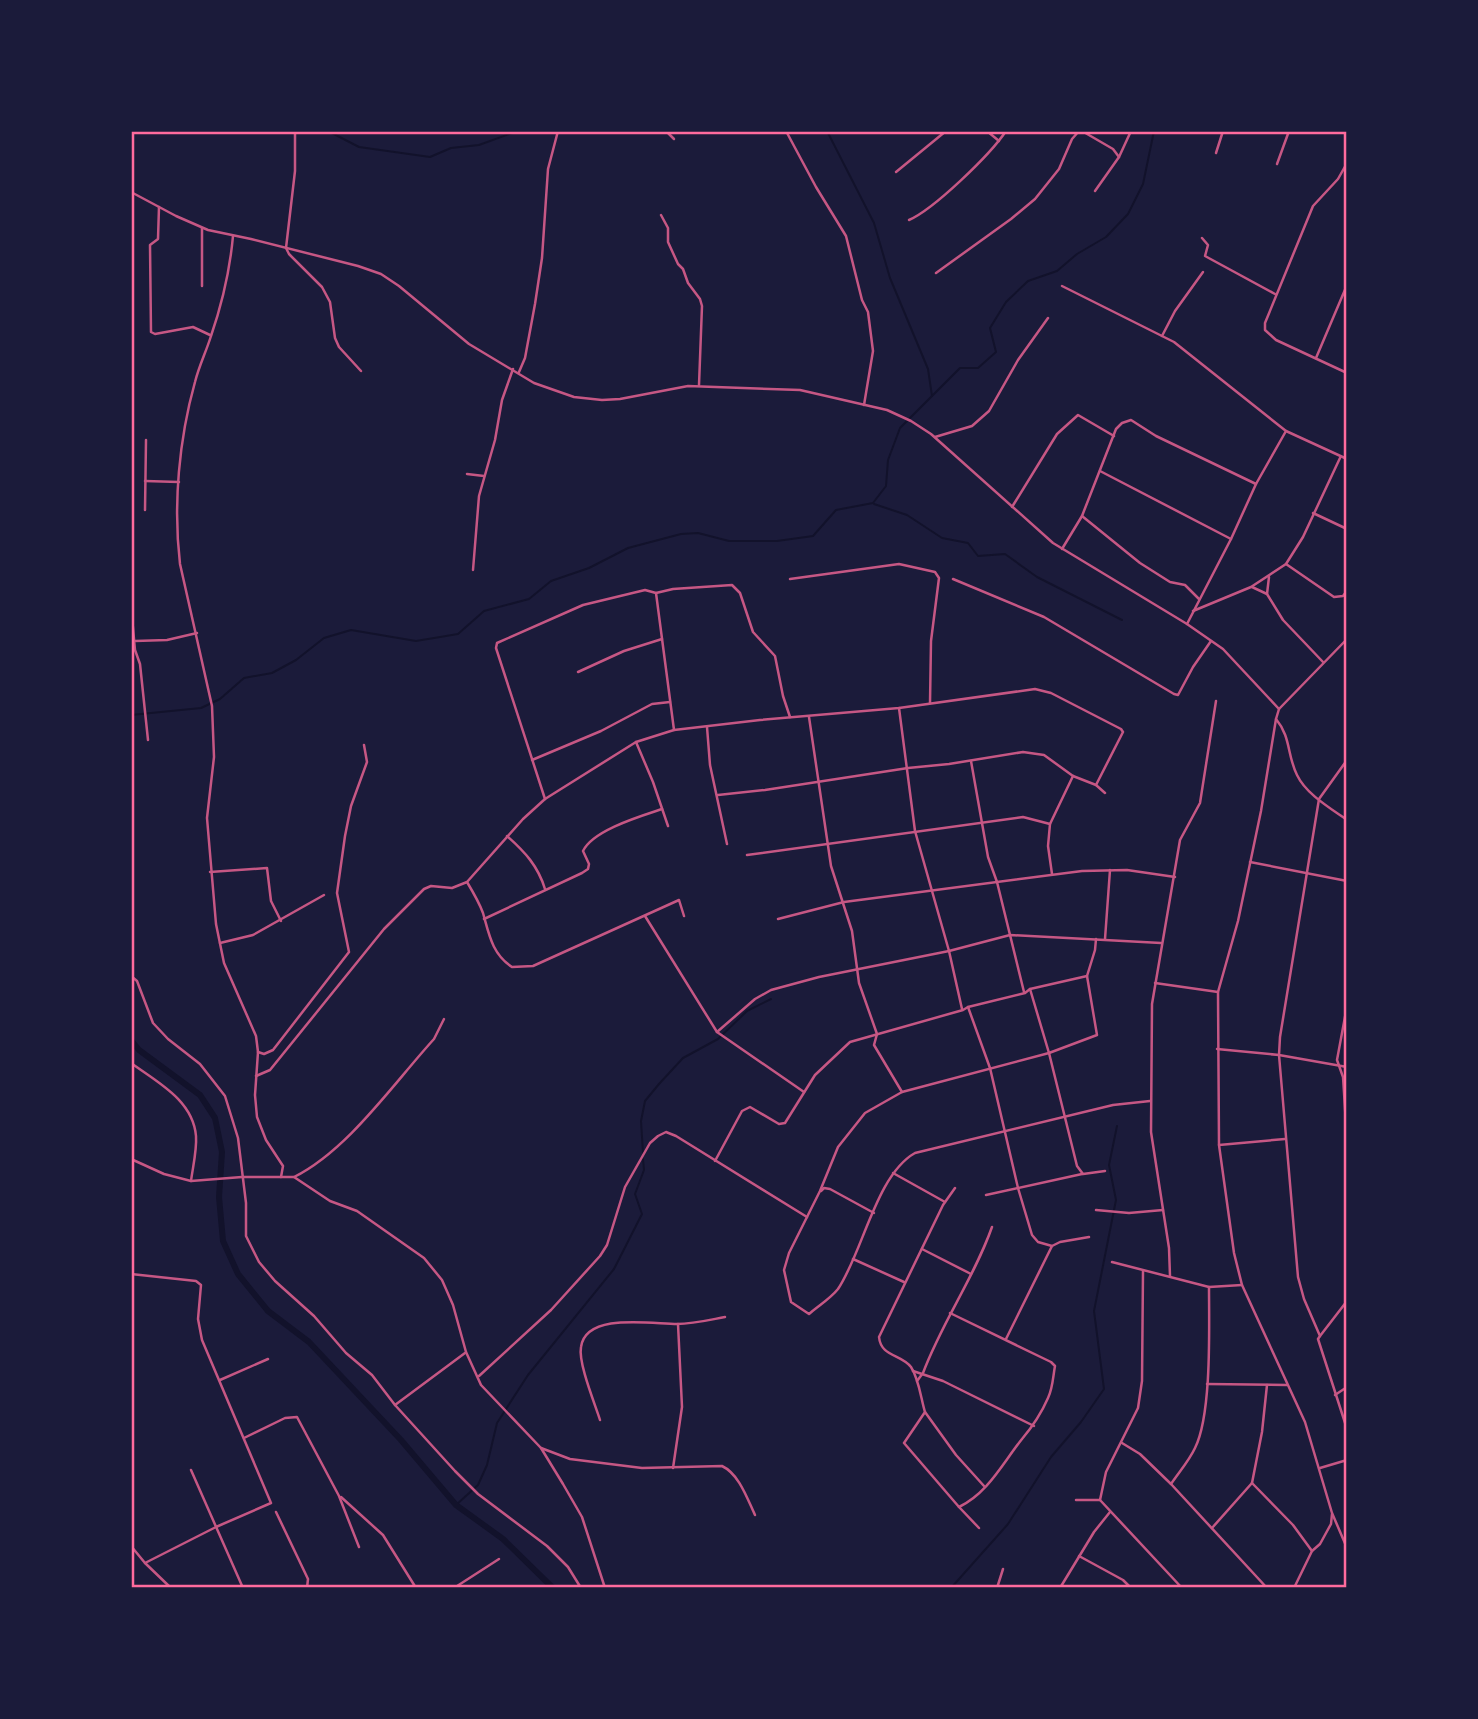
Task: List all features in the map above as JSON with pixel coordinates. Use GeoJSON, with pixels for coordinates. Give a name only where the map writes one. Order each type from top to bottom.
{"type":"FeatureCollection","features":[{"type":"Feature","properties":{"kind":"street"},"geometry":{"type":"LineString","coordinates":[[295,131],[295,171],[286,248],[322,287],[330,302],[335,338],[339,347],[361,371]]}},
{"type":"Feature","properties":{"kind":"street"},"geometry":{"type":"LineString","coordinates":[[519,373],[525,358],[537,293],[549,161],[558,131]]}},
{"type":"Feature","properties":{"kind":"street"},"geometry":{"type":"LineString","coordinates":[[666,131],[674,139]]}},
{"type":"Feature","properties":{"kind":"street"},"geometry":{"type":"LineString","coordinates":[[786,131],[846,236],[862,300],[868,312],[873,351],[864,405]]}},
{"type":"Feature","properties":{"kind":"street"},"geometry":{"type":"LineString","coordinates":[[896,172],[946,131]]}},
{"type":"Feature","properties":{"kind":"street"},"geometry":{"type":"LineString","coordinates":[[987,131],[999,141]]}},
{"type":"Feature","properties":{"kind":"street"},"geometry":{"type":"LineString","coordinates":[[909,220],[930,207],[999,141],[1006,131]]}},
{"type":"Feature","properties":{"kind":"street"},"geometry":{"type":"LineString","coordinates":[[936,272],[1035,199],[1059,169],[1072,139],[1080,131],[1113,149],[1119,157]]}},
{"type":"Feature","properties":{"kind":"street"},"geometry":{"type":"LineString","coordinates":[[1095,191],[1119,157],[1131,131]]}},
{"type":"Feature","properties":{"kind":"street"},"geometry":{"type":"LineString","coordinates":[[1216,153],[1223,131]]}},
{"type":"Feature","properties":{"kind":"street"},"geometry":{"type":"LineString","coordinates":[[1277,164],[1289,131]]}},
{"type":"Feature","properties":{"kind":"street"},"geometry":{"type":"LineString","coordinates":[[1347,163],[1338,179],[1312,205],[1267,314],[1265,330],[1276,340],[1347,373]]}},
{"type":"Feature","properties":{"kind":"street"},"geometry":{"type":"LineString","coordinates":[[131,192],[202,228],[381,274],[469,344],[534,383],[574,397],[602,400],[675,387],[698,386],[809,391],[899,415],[935,438],[1062,549],[1212,640],[1243,668],[1279,709]]}},
{"type":"Feature","properties":{"kind":"street"},"geometry":{"type":"LineString","coordinates":[[159,207],[158,237],[150,245],[151,332],[155,334],[193,327],[211,336]]}},
{"type":"Feature","properties":{"kind":"street"},"geometry":{"type":"LineString","coordinates":[[661,215],[667,228],[668,242],[702,306],[698,386]]}},
{"type":"Feature","properties":{"kind":"street"},"geometry":{"type":"LineString","coordinates":[[202,228],[202,286]]}},
{"type":"Feature","properties":{"kind":"street"},"geometry":{"type":"LineString","coordinates":[[233,236],[230,264],[211,336],[194,385],[178,482],[178,544],[180,564],[212,706],[214,757],[207,818],[220,943],[233,986],[254,1030],[258,1052],[255,1095],[257,1117],[266,1139],[283,1166],[281,1177]]}},
{"type":"Feature","properties":{"kind":"street"},"geometry":{"type":"LineString","coordinates":[[1202,238],[1208,245],[1205,256],[1275,295]]}},
{"type":"Feature","properties":{"kind":"street"},"geometry":{"type":"LineString","coordinates":[[1162,336],[1175,311],[1203,272]]}},
{"type":"Feature","properties":{"kind":"street"},"geometry":{"type":"LineString","coordinates":[[1316,358],[1347,285]]}},
{"type":"Feature","properties":{"kind":"street"},"geometry":{"type":"LineString","coordinates":[[1062,286],[1182,347],[1286,431],[1347,459]]}},
{"type":"Feature","properties":{"kind":"street"},"geometry":{"type":"LineString","coordinates":[[935,438],[972,426],[989,411],[1018,360],[1048,318]]}},
{"type":"Feature","properties":{"kind":"street"},"geometry":{"type":"LineString","coordinates":[[473,570],[476,512],[497,432],[502,400],[513,369]]}},
{"type":"Feature","properties":{"kind":"street"},"geometry":{"type":"LineString","coordinates":[[1012,507],[1056,433],[1078,415],[1114,436]]}},
{"type":"Feature","properties":{"kind":"street"},"geometry":{"type":"LineString","coordinates":[[1062,549],[1082,516],[1114,436],[1122,423],[1131,420],[1156,436],[1256,484]]}},
{"type":"Feature","properties":{"kind":"street"},"geometry":{"type":"LineString","coordinates":[[1187,624],[1256,484],[1286,431]]}},
{"type":"Feature","properties":{"kind":"street"},"geometry":{"type":"LineString","coordinates":[[145,510],[146,440]]}},
{"type":"Feature","properties":{"kind":"street"},"geometry":{"type":"LineString","coordinates":[[1193,611],[1251,587],[1286,564],[1295,552],[1340,456]]}},
{"type":"Feature","properties":{"kind":"street"},"geometry":{"type":"LineString","coordinates":[[1099,471],[1231,539]]}},
{"type":"Feature","properties":{"kind":"street"},"geometry":{"type":"LineString","coordinates":[[467,474],[484,476]]}},
{"type":"Feature","properties":{"kind":"street"},"geometry":{"type":"LineString","coordinates":[[145,481],[178,482]]}},
{"type":"Feature","properties":{"kind":"street"},"geometry":{"type":"LineString","coordinates":[[1313,513],[1347,529]]}},
{"type":"Feature","properties":{"kind":"street"},"geometry":{"type":"LineString","coordinates":[[1082,516],[1140,563],[1170,582],[1185,585],[1199,598]]}},
{"type":"Feature","properties":{"kind":"street"},"geometry":{"type":"LineString","coordinates":[[790,579],[899,564],[935,572],[939,578],[931,641],[930,703]]}},
{"type":"Feature","properties":{"kind":"street"},"geometry":{"type":"LineString","coordinates":[[1286,564],[1334,597],[1343,596],[1346,592]]}},
{"type":"Feature","properties":{"kind":"street"},"geometry":{"type":"LineString","coordinates":[[1267,594],[1269,577]]}},
{"type":"Feature","properties":{"kind":"street"},"geometry":{"type":"LineString","coordinates":[[953,579],[1044,617],[1178,695],[1212,640]]}},
{"type":"Feature","properties":{"kind":"street"},"geometry":{"type":"LineString","coordinates":[[545,799],[496,648],[497,643],[583,605],[645,590],[656,593],[673,589],[732,585],[738,590],[753,632],[775,656],[790,717]]}},
{"type":"Feature","properties":{"kind":"street"},"geometry":{"type":"LineString","coordinates":[[1251,587],[1267,594],[1283,620],[1323,662]]}},
{"type":"Feature","properties":{"kind":"street"},"geometry":{"type":"LineString","coordinates":[[656,593],[674,730]]}},
{"type":"Feature","properties":{"kind":"street"},"geometry":{"type":"LineString","coordinates":[[132,617],[148,740]]}},
{"type":"Feature","properties":{"kind":"street"},"geometry":{"type":"LineString","coordinates":[[134,641],[167,640],[197,633]]}},
{"type":"Feature","properties":{"kind":"street"},"geometry":{"type":"LineString","coordinates":[[578,672],[624,651],[662,639]]}},
{"type":"Feature","properties":{"kind":"street"},"geometry":{"type":"LineString","coordinates":[[1347,639],[1279,709],[1238,921],[1218,992],[1217,1049],[1220,1145],[1234,1253],[1242,1285],[1305,1422],[1332,1513],[1347,1548]]}},
{"type":"Feature","properties":{"kind":"street"},"geometry":{"type":"LineString","coordinates":[[256,1076],[270,1070],[384,929],[424,889],[431,886],[452,888],[467,882],[507,836],[545,799],[636,742],[674,730],[899,708],[1035,689],[1051,693],[1123,732],[1097,785]]}},
{"type":"Feature","properties":{"kind":"street"},"geometry":{"type":"LineString","coordinates":[[1171,1276],[1151,1132],[1152,1004],[1181,840],[1200,803],[1216,701]]}},
{"type":"Feature","properties":{"kind":"street"},"geometry":{"type":"LineString","coordinates":[[533,760],[601,731],[652,704],[670,702]]}},
{"type":"Feature","properties":{"kind":"street"},"geometry":{"type":"LineString","coordinates":[[899,708],[915,831],[963,1010]]}},
{"type":"Feature","properties":{"kind":"street"},"geometry":{"type":"LineString","coordinates":[[809,717],[831,866],[857,952],[857,969],[864,1002],[877,1034],[874,1045],[902,1092]]}},
{"type":"Feature","properties":{"kind":"street"},"geometry":{"type":"LineString","coordinates":[[1276,719],[1286,730],[1297,777],[1309,792],[1347,820]]}},
{"type":"Feature","properties":{"kind":"street"},"geometry":{"type":"LineString","coordinates":[[707,726],[710,765],[727,844]]}},
{"type":"Feature","properties":{"kind":"street"},"geometry":{"type":"LineString","coordinates":[[636,742],[668,826]]}},
{"type":"Feature","properties":{"kind":"street"},"geometry":{"type":"LineString","coordinates":[[258,1052],[264,1054],[273,1049],[349,952],[337,893],[351,806],[367,762],[365,745]]}},
{"type":"Feature","properties":{"kind":"street"},"geometry":{"type":"LineString","coordinates":[[718,795],[1036,752],[1073,776],[1097,785],[1105,793]]}},
{"type":"Feature","properties":{"kind":"street"},"geometry":{"type":"LineString","coordinates":[[1320,1336],[1300,1287],[1279,1055],[1319,799],[1347,760]]}},
{"type":"Feature","properties":{"kind":"street"},"geometry":{"type":"LineString","coordinates":[[971,761],[988,857],[1024,993]]}},
{"type":"Feature","properties":{"kind":"street"},"geometry":{"type":"LineString","coordinates":[[1052,874],[1048,846],[1050,824],[1073,776]]}},
{"type":"Feature","properties":{"kind":"street"},"geometry":{"type":"LineString","coordinates":[[484,919],[588,869],[589,864],[583,851],[587,844],[611,829],[662,809]]}},
{"type":"Feature","properties":{"kind":"street"},"geometry":{"type":"LineString","coordinates":[[747,855],[982,821],[1023,817],[1050,824]]}},
{"type":"Feature","properties":{"kind":"street"},"geometry":{"type":"LineString","coordinates":[[507,836],[530,858],[539,871],[545,889]]}},
{"type":"Feature","properties":{"kind":"street"},"geometry":{"type":"LineString","coordinates":[[1250,862],[1347,881]]}},
{"type":"Feature","properties":{"kind":"street"},"geometry":{"type":"LineString","coordinates":[[211,872],[267,869],[271,901],[281,921]]}},
{"type":"Feature","properties":{"kind":"street"},"geometry":{"type":"LineString","coordinates":[[1105,939],[1110,870]]}},
{"type":"Feature","properties":{"kind":"street"},"geometry":{"type":"LineString","coordinates":[[778,919],[844,902],[1052,874],[1128,870],[1175,877]]}},
{"type":"Feature","properties":{"kind":"street"},"geometry":{"type":"LineString","coordinates":[[467,882],[480,904],[495,950],[506,963],[519,968],[533,966],[680,900],[684,916]]}},
{"type":"Feature","properties":{"kind":"street"},"geometry":{"type":"LineString","coordinates":[[220,943],[246,937],[281,921],[324,895]]}},
{"type":"Feature","properties":{"kind":"street"},"geometry":{"type":"LineString","coordinates":[[645,916],[717,1032],[804,1092]]}},
{"type":"Feature","properties":{"kind":"street"},"geometry":{"type":"LineString","coordinates":[[717,1032],[755,999],[771,990],[1010,936],[1161,943]]}},
{"type":"Feature","properties":{"kind":"street"},"geometry":{"type":"LineString","coordinates":[[1096,939],[1096,950],[1087,976],[1097,1035],[1049,1053],[902,1092],[875,1106],[853,1127],[838,1147],[820,1191],[789,1253],[783,1270],[789,1297],[796,1307],[809,1314],[838,1289],[893,1173],[915,1153],[1124,1102],[1150,1101]]}},
{"type":"Feature","properties":{"kind":"street"},"geometry":{"type":"LineString","coordinates":[[131,976],[137,981],[153,1023],[168,1039],[200,1064],[225,1096],[237,1138],[240,1177],[246,1203],[246,1236],[259,1262],[275,1281],[314,1315],[346,1353],[372,1376],[395,1405],[478,1494],[555,1554],[573,1573],[582,1588]]}},
{"type":"Feature","properties":{"kind":"street"},"geometry":{"type":"LineString","coordinates":[[715,1161],[742,1111],[750,1107],[779,1124],[785,1123],[815,1075],[850,1042],[1024,993],[1030,989],[1087,976]]}},
{"type":"Feature","properties":{"kind":"street"},"geometry":{"type":"LineString","coordinates":[[1155,983],[1218,992]]}},
{"type":"Feature","properties":{"kind":"street"},"geometry":{"type":"LineString","coordinates":[[1030,989],[1077,1166],[1083,1174]]}},
{"type":"Feature","properties":{"kind":"street"},"geometry":{"type":"LineString","coordinates":[[1347,1006],[1338,1054],[1343,1077],[1347,1140]]}},
{"type":"Feature","properties":{"kind":"street"},"geometry":{"type":"LineString","coordinates":[[968,1007],[990,1068],[1018,1188],[1032,1235],[1038,1242],[1052,1246]]}},
{"type":"Feature","properties":{"kind":"street"},"geometry":{"type":"LineString","coordinates":[[131,1159],[164,1174],[191,1181],[294,1177],[312,1168],[340,1145],[434,1039],[444,1019]]}},
{"type":"Feature","properties":{"kind":"street"},"geometry":{"type":"LineString","coordinates":[[1217,1049],[1279,1055],[1347,1067]]}},
{"type":"Feature","properties":{"kind":"street"},"geometry":{"type":"LineString","coordinates":[[131,1063],[168,1089],[189,1112],[195,1126],[196,1139],[191,1181]]}},
{"type":"Feature","properties":{"kind":"street"},"geometry":{"type":"LineString","coordinates":[[478,1377],[551,1310],[600,1256],[607,1245],[625,1187],[650,1143],[666,1132],[807,1217]]}},
{"type":"Feature","properties":{"kind":"street"},"geometry":{"type":"LineString","coordinates":[[1220,1145],[1285,1139]]}},
{"type":"Feature","properties":{"kind":"street"},"geometry":{"type":"LineString","coordinates":[[986,1195],[1105,1171]]}},
{"type":"Feature","properties":{"kind":"street"},"geometry":{"type":"LineString","coordinates":[[893,1173],[945,1202]]}},
{"type":"Feature","properties":{"kind":"street"},"geometry":{"type":"LineString","coordinates":[[294,1177],[330,1201],[357,1211],[424,1258],[442,1280],[453,1305],[466,1352],[481,1385],[541,1448],[582,1517],[605,1588]]}},
{"type":"Feature","properties":{"kind":"street"},"geometry":{"type":"LineString","coordinates":[[820,1191],[824,1188],[830,1189],[874,1213]]}},
{"type":"Feature","properties":{"kind":"street"},"geometry":{"type":"LineString","coordinates":[[955,1188],[945,1202],[879,1337],[883,1348],[908,1364],[913,1371],[925,1412],[956,1455],[985,1487]]}},
{"type":"Feature","properties":{"kind":"street"},"geometry":{"type":"LineString","coordinates":[[1096,1210],[1129,1213],[1163,1210]]}},
{"type":"Feature","properties":{"kind":"street"},"geometry":{"type":"LineString","coordinates":[[916,1382],[984,1251],[992,1227]]}},
{"type":"Feature","properties":{"kind":"street"},"geometry":{"type":"LineString","coordinates":[[1006,1339],[1052,1246],[1089,1237]]}},
{"type":"Feature","properties":{"kind":"street"},"geometry":{"type":"LineString","coordinates":[[922,1249],[971,1274]]}},
{"type":"Feature","properties":{"kind":"street"},"geometry":{"type":"LineString","coordinates":[[853,1259],[905,1283]]}},
{"type":"Feature","properties":{"kind":"street"},"geometry":{"type":"LineString","coordinates":[[1112,1262],[1209,1287],[1242,1285]]}},
{"type":"Feature","properties":{"kind":"street"},"geometry":{"type":"LineString","coordinates":[[1100,1500],[1106,1472],[1138,1408],[1142,1381],[1143,1271]]}},
{"type":"Feature","properties":{"kind":"street"},"geometry":{"type":"LineString","coordinates":[[131,1274],[196,1281],[201,1285],[200,1329],[271,1503],[145,1563]]}},
{"type":"Feature","properties":{"kind":"street"},"geometry":{"type":"LineString","coordinates":[[1171,1484],[1198,1442],[1203,1419],[1207,1384],[1209,1287]]}},
{"type":"Feature","properties":{"kind":"street"},"geometry":{"type":"LineString","coordinates":[[1347,1301],[1318,1339],[1347,1429]]}},
{"type":"Feature","properties":{"kind":"street"},"geometry":{"type":"LineString","coordinates":[[950,1313],[1055,1366],[1050,1395],[1034,1426],[991,1482],[959,1507]]}},
{"type":"Feature","properties":{"kind":"street"},"geometry":{"type":"LineString","coordinates":[[600,1420],[580,1348],[587,1333],[609,1324],[678,1324],[725,1317]]}},
{"type":"Feature","properties":{"kind":"street"},"geometry":{"type":"LineString","coordinates":[[673,1468],[682,1407],[678,1324]]}},
{"type":"Feature","properties":{"kind":"street"},"geometry":{"type":"LineString","coordinates":[[395,1405],[466,1352]]}},
{"type":"Feature","properties":{"kind":"street"},"geometry":{"type":"LineString","coordinates":[[220,1380],[268,1359]]}},
{"type":"Feature","properties":{"kind":"street"},"geometry":{"type":"LineString","coordinates":[[913,1371],[992,1404],[1034,1426]]}},
{"type":"Feature","properties":{"kind":"street"},"geometry":{"type":"LineString","coordinates":[[1207,1384],[1289,1385]]}},
{"type":"Feature","properties":{"kind":"street"},"geometry":{"type":"LineString","coordinates":[[1212,1528],[1252,1483],[1262,1432],[1267,1385]]}},
{"type":"Feature","properties":{"kind":"street"},"geometry":{"type":"LineString","coordinates":[[1335,1395],[1347,1387]]}},
{"type":"Feature","properties":{"kind":"street"},"geometry":{"type":"LineString","coordinates":[[925,1412],[904,1443],[979,1528]]}},
{"type":"Feature","properties":{"kind":"street"},"geometry":{"type":"LineString","coordinates":[[244,1438],[285,1418],[297,1417],[339,1496],[359,1547]]}},
{"type":"Feature","properties":{"kind":"street"},"geometry":{"type":"LineString","coordinates":[[1122,1443],[1140,1454],[1171,1484],[1267,1588]]}},
{"type":"Feature","properties":{"kind":"street"},"geometry":{"type":"LineString","coordinates":[[541,1448],[570,1459],[642,1468],[726,1467],[744,1490],[755,1515]]}},
{"type":"Feature","properties":{"kind":"street"},"geometry":{"type":"LineString","coordinates":[[1319,1468],[1347,1460]]}},
{"type":"Feature","properties":{"kind":"street"},"geometry":{"type":"LineString","coordinates":[[191,1470],[243,1588]]}},
{"type":"Feature","properties":{"kind":"street"},"geometry":{"type":"LineString","coordinates":[[1252,1483],[1293,1525],[1312,1551]]}},
{"type":"Feature","properties":{"kind":"street"},"geometry":{"type":"LineString","coordinates":[[339,1496],[383,1535],[416,1588]]}},
{"type":"Feature","properties":{"kind":"street"},"geometry":{"type":"LineString","coordinates":[[1076,1500],[1100,1500]]}},
{"type":"Feature","properties":{"kind":"street"},"geometry":{"type":"LineString","coordinates":[[1100,1500],[1182,1588]]}},
{"type":"Feature","properties":{"kind":"street"},"geometry":{"type":"LineString","coordinates":[[276,1512],[308,1579],[307,1588]]}},
{"type":"Feature","properties":{"kind":"street"},"geometry":{"type":"LineString","coordinates":[[1060,1588],[1110,1512]]}},
{"type":"Feature","properties":{"kind":"street"},"geometry":{"type":"LineString","coordinates":[[1294,1588],[1312,1551],[1320,1544],[1331,1524],[1332,1513]]}},
{"type":"Feature","properties":{"kind":"street"},"geometry":{"type":"LineString","coordinates":[[131,1546],[171,1588]]}},
{"type":"Feature","properties":{"kind":"street"},"geometry":{"type":"LineString","coordinates":[[1079,1556],[1123,1580],[1131,1588]]}},
{"type":"Feature","properties":{"kind":"street"},"geometry":{"type":"LineString","coordinates":[[454,1588],[499,1559]]}},
{"type":"Feature","properties":{"kind":"street"},"geometry":{"type":"LineString","coordinates":[[997,1588],[1003,1569]]}},
{"type":"Feature","properties":{"kind":"waterway"},"geometry":{"type":"LineString","coordinates":[[328,131],[359,147],[430,157],[451,148],[479,145],[512,133]]}},
{"type":"Feature","properties":{"kind":"waterway"},"geometry":{"type":"LineString","coordinates":[[827,131],[874,223],[890,278],[928,369],[932,396]]}},
{"type":"Feature","properties":{"kind":"waterway"},"geometry":{"type":"LineString","coordinates":[[131,715],[201,708],[220,699],[244,678],[272,673],[296,660],[324,638],[351,630],[416,641],[458,634],[484,611],[529,599],[551,581],[589,568],[628,548],[681,534],[698,533],[729,541],[777,541],[813,536],[836,510],[873,503],[886,486],[888,460],[900,428],[960,368],[978,368],[996,352],[990,328],[1006,302],[1028,281],[1057,271],[1077,254],[1106,237],[1128,214],[1143,184],[1154,131]]}},
{"type":"Feature","properties":{"kind":"waterway"},"geometry":{"type":"LineString","coordinates":[[874,504],[907,515],[942,538],[968,543],[978,556],[1005,554],[1037,577],[1122,620]]}},
{"type":"Feature","properties":{"kind":"waterway"},"geometry":{"type":"LineString","coordinates":[[643,1153],[641,1121],[645,1101],[659,1084],[683,1058],[718,1039],[747,1011],[771,999]]}},
{"type":"Feature","properties":{"kind":"waterway"},"geometry":{"type":"LineString","coordinates":[[131,1040],[139,1050],[200,1095],[215,1118],[222,1152],[219,1197],[223,1241],[238,1274],[268,1311],[309,1342],[401,1440],[456,1505],[503,1539],[553,1588]]}},
{"type":"Feature","properties":{"kind":"waterway"},"geometry":{"type":"LineString","coordinates":[[951,1588],[1008,1524],[1051,1457],[1081,1422],[1104,1389],[1094,1311],[1116,1200],[1109,1165],[1117,1126]]}},
{"type":"Feature","properties":{"kind":"waterway"},"geometry":{"type":"LineString","coordinates":[[456,1505],[478,1485],[487,1465],[497,1423],[528,1375],[614,1269],[642,1214],[635,1194],[644,1170],[643,1159]]}}]}
